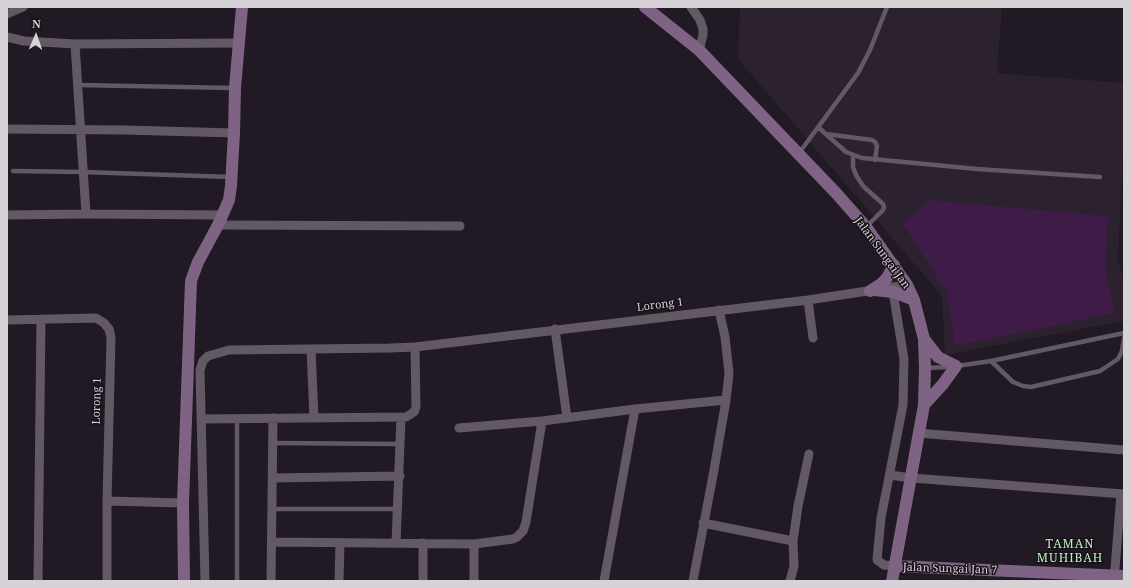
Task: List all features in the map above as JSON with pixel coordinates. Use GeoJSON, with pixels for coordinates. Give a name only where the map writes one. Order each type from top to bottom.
{"type":"FeatureCollection","features":[{"type":"Feature","properties":{"kind":"main road"},"geometry":{"type":"LineString","coordinates":[[184,581],[183,503],[191,282],[198,262],[229,200],[232,177],[238,43],[242,7]]}},
{"type":"Feature","properties":{"kind":"main road","name":"Jalan Sungai Jan"},"geometry":{"type":"LineString","coordinates":[[646,7],[699,50],[836,193],[866,227],[894,265],[907,284],[914,300],[924,339],[924,405],[892,581]]}},
{"type":"Feature","properties":{"kind":"main road"},"geometry":{"type":"LineString","coordinates":[[871,291],[881,284],[892,271],[894,265]]}},
{"type":"Feature","properties":{"kind":"main road"},"geometry":{"type":"LineString","coordinates":[[871,291],[893,292],[914,300]]}},
{"type":"Feature","properties":{"kind":"main road"},"geometry":{"type":"LineString","coordinates":[[924,339],[938,357],[956,366],[943,384],[924,405]]}},
{"type":"Feature","properties":{"kind":"main road","name":"Jalan Sungai Jan 7"},"geometry":{"type":"LineString","coordinates":[[895,566],[1118,578]]}},
{"type":"Feature","properties":{"kind":"street"},"geometry":{"type":"LineString","coordinates":[[7,14],[24,7]]}},
{"type":"Feature","properties":{"kind":"street"},"geometry":{"type":"LineString","coordinates":[[692,7],[700,20],[703,29],[699,50]]}},
{"type":"Feature","properties":{"kind":"street"},"geometry":{"type":"LineString","coordinates":[[7,37],[24,41],[75,44],[238,43]]}},
{"type":"Feature","properties":{"kind":"street"},"geometry":{"type":"LineString","coordinates":[[75,44],[86,214]]}},
{"type":"Feature","properties":{"kind":"street"},"geometry":{"type":"LineString","coordinates":[[7,129],[234,133]]}},
{"type":"Feature","properties":{"kind":"street"},"geometry":{"type":"LineString","coordinates":[[7,215],[86,214],[220,220],[460,226]]}},
{"type":"Feature","properties":{"kind":"street","name":"Lorong 1"},"geometry":{"type":"LineString","coordinates":[[205,581],[200,370],[203,361],[208,356],[229,350],[414,347],[808,300],[907,284]]}},
{"type":"Feature","properties":{"kind":"street"},"geometry":{"type":"LineString","coordinates":[[893,292],[904,359],[903,405],[881,518],[877,560],[884,565],[895,566]]}},
{"type":"Feature","properties":{"kind":"street"},"geometry":{"type":"LineString","coordinates":[[808,300],[813,338]]}},
{"type":"Feature","properties":{"kind":"street"},"geometry":{"type":"LineString","coordinates":[[693,581],[726,400],[729,367],[725,337],[719,310]]}},
{"type":"Feature","properties":{"kind":"street","name":"Lorong 1"},"geometry":{"type":"LineString","coordinates":[[7,320],[96,318],[104,323],[109,329],[111,338],[107,501],[107,581]]}},
{"type":"Feature","properties":{"kind":"street"},"geometry":{"type":"LineString","coordinates":[[38,581],[41,319]]}},
{"type":"Feature","properties":{"kind":"street"},"geometry":{"type":"LineString","coordinates":[[555,329],[567,418]]}},
{"type":"Feature","properties":{"kind":"street"},"geometry":{"type":"LineString","coordinates":[[201,419],[406,417],[411,415],[416,407],[414,347]]}},
{"type":"Feature","properties":{"kind":"street"},"geometry":{"type":"LineString","coordinates":[[311,349],[314,418]]}},
{"type":"Feature","properties":{"kind":"street"},"geometry":{"type":"LineString","coordinates":[[459,428],[542,421],[634,409],[726,400]]}},
{"type":"Feature","properties":{"kind":"street"},"geometry":{"type":"LineString","coordinates":[[604,581],[634,409]]}},
{"type":"Feature","properties":{"kind":"street"},"geometry":{"type":"LineString","coordinates":[[271,581],[273,418]]}},
{"type":"Feature","properties":{"kind":"street"},"geometry":{"type":"LineString","coordinates":[[396,543],[400,476],[401,418]]}},
{"type":"Feature","properties":{"kind":"street"},"geometry":{"type":"LineString","coordinates":[[272,542],[340,544],[474,544],[518,537],[523,531],[526,522],[542,421]]}},
{"type":"Feature","properties":{"kind":"street"},"geometry":{"type":"LineString","coordinates":[[918,433],[1124,450]]}},
{"type":"Feature","properties":{"kind":"street"},"geometry":{"type":"LineString","coordinates":[[790,581],[794,566],[795,554],[793,541],[798,506],[809,454]]}},
{"type":"Feature","properties":{"kind":"street"},"geometry":{"type":"LineString","coordinates":[[890,475],[911,478],[1122,494],[1118,578]]}},
{"type":"Feature","properties":{"kind":"street"},"geometry":{"type":"LineString","coordinates":[[273,478],[400,476]]}},
{"type":"Feature","properties":{"kind":"street"},"geometry":{"type":"LineString","coordinates":[[107,501],[183,503]]}},
{"type":"Feature","properties":{"kind":"street"},"geometry":{"type":"LineString","coordinates":[[704,523],[793,541]]}},
{"type":"Feature","properties":{"kind":"street"},"geometry":{"type":"LineString","coordinates":[[339,581],[340,544]]}},
{"type":"Feature","properties":{"kind":"street"},"geometry":{"type":"LineString","coordinates":[[423,544],[423,581]]}},
{"type":"Feature","properties":{"kind":"street"},"geometry":{"type":"LineString","coordinates":[[474,544],[474,581]]}},
{"type":"Feature","properties":{"kind":"lane"},"geometry":{"type":"LineString","coordinates":[[799,153],[858,73],[870,50],[887,7]]}},
{"type":"Feature","properties":{"kind":"lane"},"geometry":{"type":"LineString","coordinates":[[78,85],[235,88]]}},
{"type":"Feature","properties":{"kind":"lane"},"geometry":{"type":"LineString","coordinates":[[818,127],[846,152],[875,160],[977,169],[1100,177]]}},
{"type":"Feature","properties":{"kind":"lane"},"geometry":{"type":"LineString","coordinates":[[826,134],[872,140],[877,146],[875,160]]}},
{"type":"Feature","properties":{"kind":"lane"},"geometry":{"type":"LineString","coordinates":[[853,155],[853,167],[856,175],[863,186],[883,204],[884,207],[884,210],[866,227]]}},
{"type":"Feature","properties":{"kind":"lane"},"geometry":{"type":"LineString","coordinates":[[13,171],[232,177]]}},
{"type":"Feature","properties":{"kind":"lane"},"geometry":{"type":"LineString","coordinates":[[925,368],[956,366],[991,361],[1124,333]]}},
{"type":"Feature","properties":{"kind":"lane"},"geometry":{"type":"LineString","coordinates":[[991,361],[1013,382],[1031,387],[1100,371],[1118,359],[1122,351],[1124,338]]}},
{"type":"Feature","properties":{"kind":"lane"},"geometry":{"type":"LineString","coordinates":[[237,418],[237,581]]}},
{"type":"Feature","properties":{"kind":"lane"},"geometry":{"type":"LineString","coordinates":[[273,443],[400,444]]}},
{"type":"Feature","properties":{"kind":"lane"},"geometry":{"type":"LineString","coordinates":[[272,509],[398,508]]}},
{"type":"Feature","properties":{"kind":"shaded area"},"geometry":{"type":"Polygon","coordinates":[[[740,7],[1002,7],[997,73],[1124,83],[1124,129],[1118,259],[1124,280],[1124,321],[945,355],[942,296],[738,59],[740,7]]]}},
{"type":"Feature","properties":{"kind":"shaded area"},"geometry":{"type":"Polygon","coordinates":[[[929,200],[1108,216],[1105,266],[1115,313],[955,346],[947,293],[903,224],[929,200]]]}},
{"type":"Feature","properties":{"kind":"district","name":"TAMAN MUHIBAH"},"geometry":{"type":"Point","coordinates":[1070,552]}}]}
